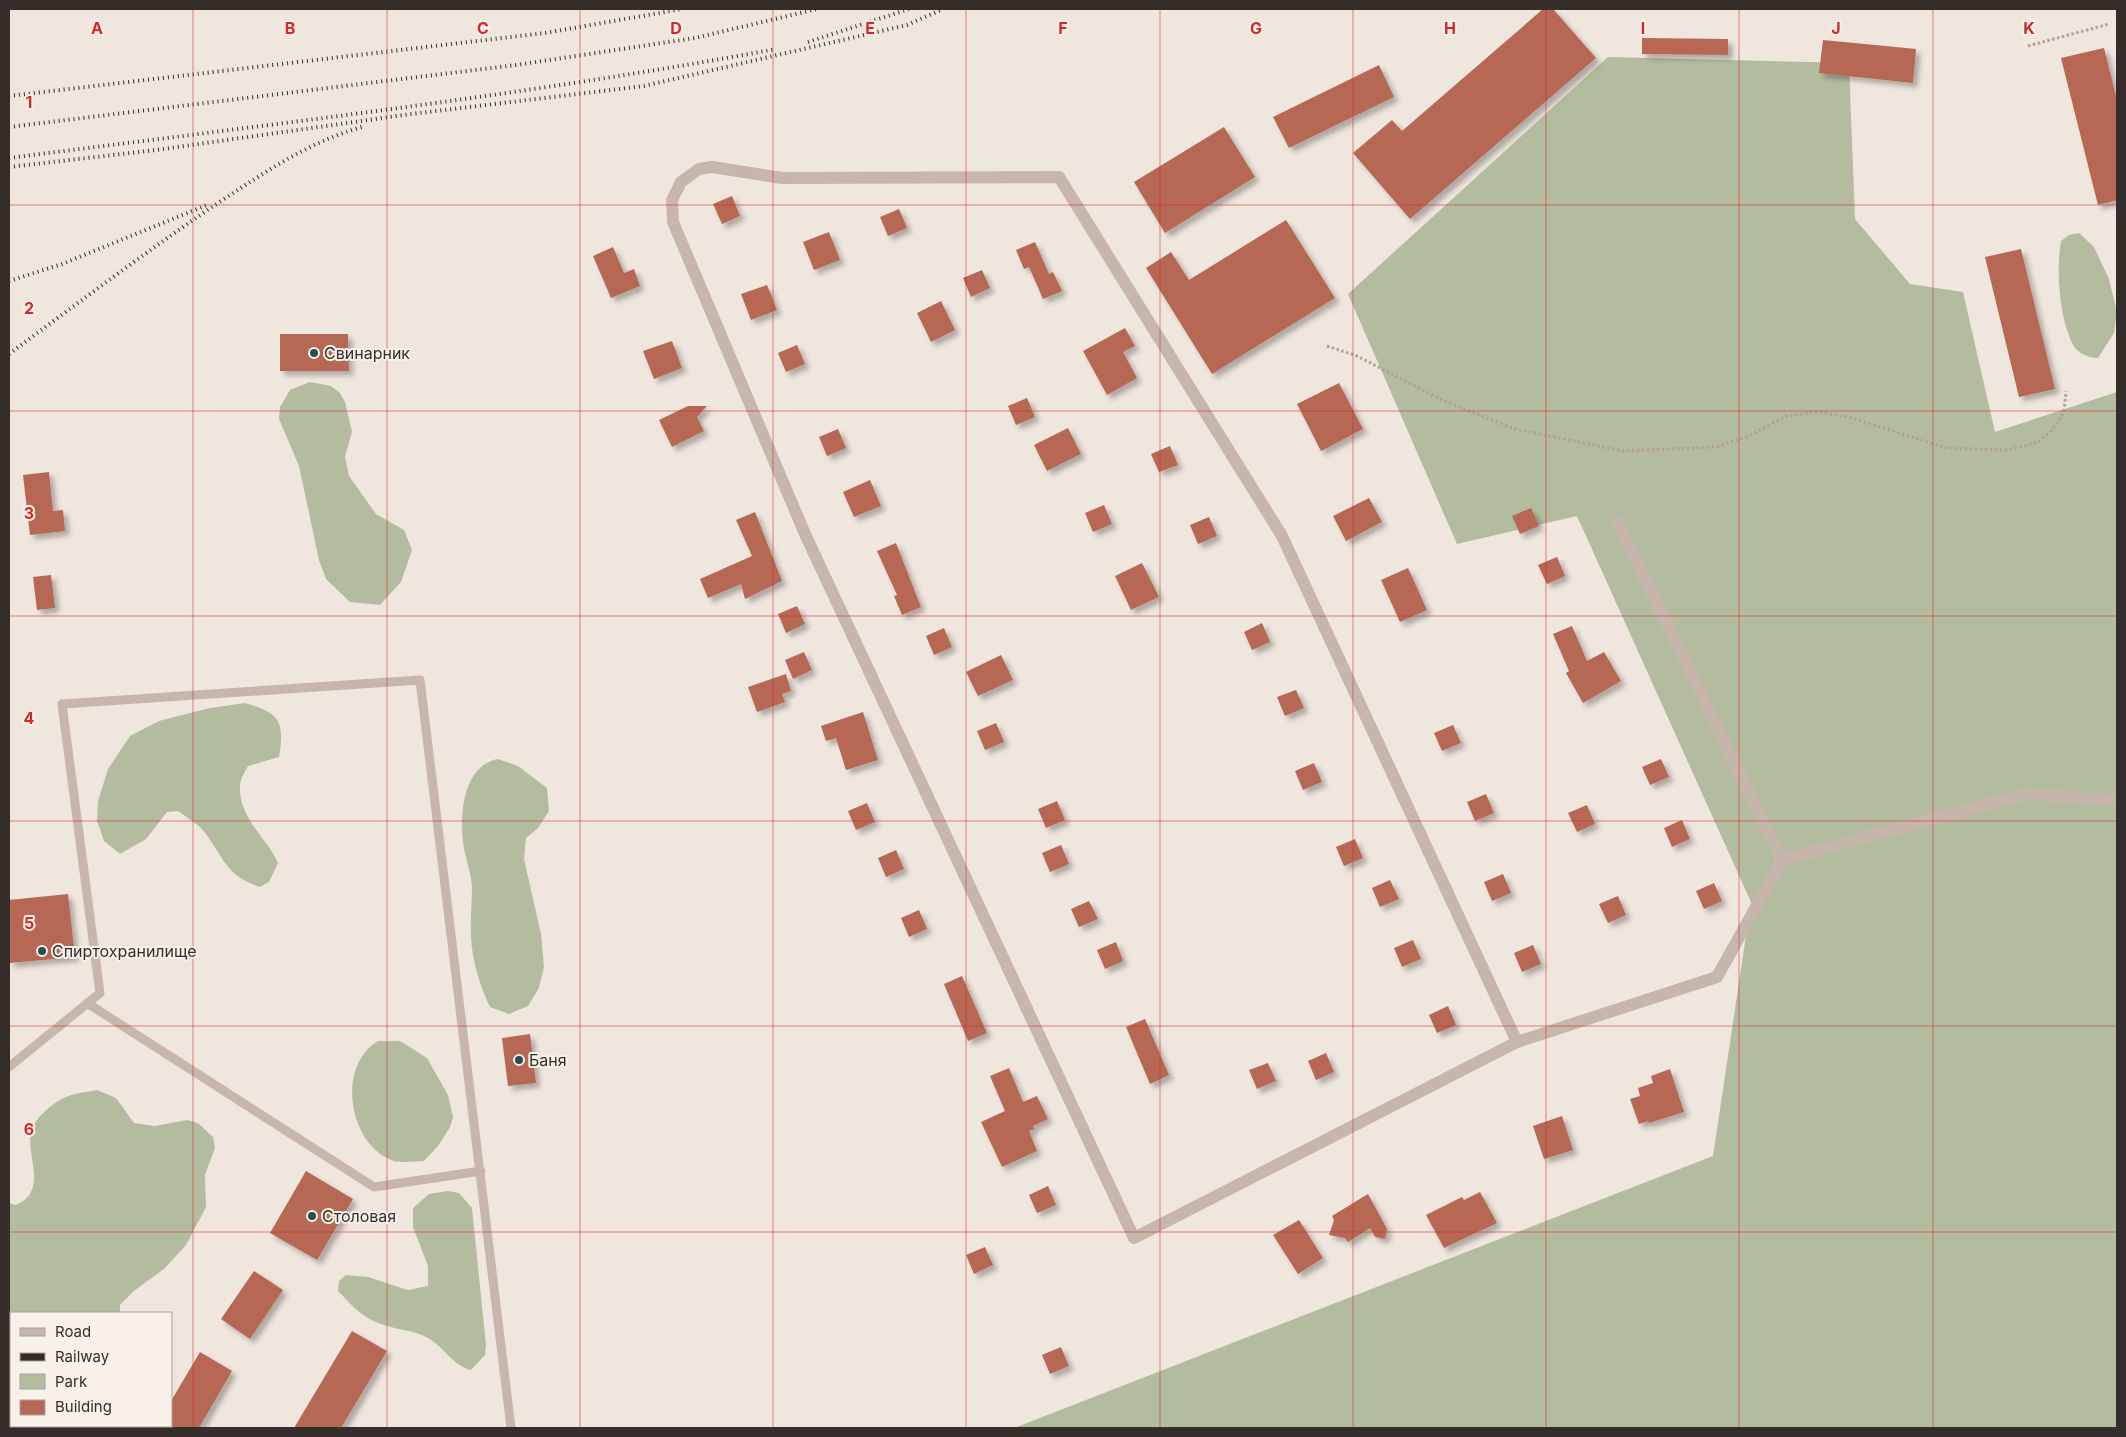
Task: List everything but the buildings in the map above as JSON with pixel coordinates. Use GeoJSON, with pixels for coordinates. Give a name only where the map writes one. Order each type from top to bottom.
{"type":"FeatureCollection","features":[{"type":"Feature","properties":{"kind":"street"},"geometry":{"type":"LineString","coordinates":[[1517,1042],[1282,536],[1059,178],[782,178],[712,167],[699,169],[681,182],[672,200],[673,222],[805,534],[1134,1238],[1517,1042],[1717,977],[1782,860],[2025,794],[2117,800]]}},
{"type":"Feature","properties":{"kind":"street"},"geometry":{"type":"LineString","coordinates":[[1617,522],[1782,860]]}},
{"type":"Feature","properties":{"kind":"lane"},"geometry":{"type":"LineString","coordinates":[[9,1067],[86,1002],[100,993],[62,704],[420,680],[511,1428]]}},
{"type":"Feature","properties":{"kind":"lane"},"geometry":{"type":"LineString","coordinates":[[86,1002],[374,1187],[481,1171]]}},
{"type":"Feature","properties":{"kind":"path"},"geometry":{"type":"LineString","coordinates":[[2028,46],[2109,24]]}},
{"type":"Feature","properties":{"kind":"path"},"geometry":{"type":"LineString","coordinates":[[1327,346],[1357,356],[1444,401],[1515,429],[1624,451],[1716,447],[1746,437],[1787,416],[1817,412],[1848,417],[1947,448],[2008,450],[2038,442],[2053,430],[2064,412],[2066,391]]}},
{"type":"Feature","properties":{"kind":"green space"},"geometry":{"type":"Polygon","coordinates":[[[1608,57],[1849,63],[1855,219],[1910,284],[1963,292],[1995,432],[2117,392],[2117,1428],[1014,1428],[1713,1156],[1751,902],[1577,516],[1457,544],[1348,294],[1608,57]]]}},
{"type":"Feature","properties":{"kind":"green space"},"geometry":{"type":"Polygon","coordinates":[[[2079,233],[2094,247],[2109,279],[2117,312],[2114,333],[2098,358],[2090,357],[2076,349],[2068,332],[2061,306],[2059,266],[2061,241],[2069,235],[2079,233]]]}},
{"type":"Feature","properties":{"kind":"green space"},"geometry":{"type":"Polygon","coordinates":[[[310,382],[331,386],[340,393],[345,402],[352,432],[345,457],[349,476],[376,514],[404,530],[412,550],[401,582],[380,605],[350,602],[326,579],[319,560],[299,466],[279,419],[280,407],[290,390],[310,382]]]}},
{"type":"Feature","properties":{"kind":"green space"},"geometry":{"type":"Polygon","coordinates":[[[245,703],[273,715],[280,727],[281,745],[279,757],[248,766],[240,785],[244,809],[278,863],[269,882],[260,887],[239,877],[227,865],[202,830],[178,811],[167,812],[146,839],[120,854],[104,841],[97,821],[98,801],[108,769],[130,736],[159,721],[210,708],[245,703]]]}},
{"type":"Feature","properties":{"kind":"green space"},"geometry":{"type":"Polygon","coordinates":[[[498,759],[518,766],[547,788],[549,811],[538,828],[526,838],[524,859],[541,934],[544,967],[539,988],[528,1006],[509,1014],[490,1007],[475,964],[471,931],[472,887],[462,830],[466,792],[471,780],[486,763],[498,759]]]}},
{"type":"Feature","properties":{"kind":"green space"},"geometry":{"type":"Polygon","coordinates":[[[378,1041],[400,1041],[427,1058],[448,1095],[453,1117],[450,1127],[438,1146],[424,1161],[398,1162],[383,1156],[371,1145],[362,1132],[355,1116],[352,1098],[353,1081],[357,1065],[366,1052],[378,1041]]]}},
{"type":"Feature","properties":{"kind":"green space"},"geometry":{"type":"Polygon","coordinates":[[[97,1090],[116,1098],[134,1123],[155,1126],[187,1120],[198,1123],[213,1137],[215,1148],[205,1175],[206,1207],[186,1245],[164,1269],[135,1290],[120,1305],[120,1312],[10,1312],[10,1358],[9,1203],[15,1205],[25,1199],[31,1192],[34,1183],[30,1142],[31,1132],[36,1121],[45,1111],[61,1099],[97,1090]]]}},
{"type":"Feature","properties":{"kind":"green space"},"geometry":{"type":"Polygon","coordinates":[[[448,1191],[459,1193],[472,1208],[486,1345],[485,1355],[471,1370],[459,1365],[428,1338],[416,1333],[382,1325],[370,1319],[356,1309],[338,1291],[339,1281],[346,1275],[368,1277],[408,1290],[428,1286],[428,1266],[413,1227],[413,1208],[429,1194],[448,1191]]]}},
{"type":"Feature","properties":{"kind":"green space"},"geometry":{"type":"Polygon","coordinates":[[[10,1427],[124,1427],[124,1428],[10,1427]]]}},
{"type":"Feature","properties":{"kind":"railway"},"geometry":{"type":"LineString","coordinates":[[9,96],[545,33],[682,9]]}},
{"type":"Feature","properties":{"kind":"railway"},"geometry":{"type":"LineString","coordinates":[[9,127],[516,65],[695,38],[817,9]]}},
{"type":"Feature","properties":{"kind":"railway"},"geometry":{"type":"LineString","coordinates":[[808,42],[909,9]]}},
{"type":"Feature","properties":{"kind":"railway"},"geometry":{"type":"LineString","coordinates":[[9,167],[156,150],[411,114],[644,86],[907,25],[943,9]]}},
{"type":"Feature","properties":{"kind":"railway"},"geometry":{"type":"LineString","coordinates":[[9,158],[489,95],[681,66],[776,49]]}},
{"type":"Feature","properties":{"kind":"railway"},"geometry":{"type":"LineString","coordinates":[[9,354],[165,240],[288,158],[325,140],[365,126]]}},
{"type":"Feature","properties":{"kind":"railway"},"geometry":{"type":"LineString","coordinates":[[9,281],[62,264],[207,205]]}},
{"type":"Feature","properties":{"kind":"place","name":"Свинарник"},"geometry":{"type":"Point","coordinates":[314,353]}},
{"type":"Feature","properties":{"kind":"place","name":"Спиртохранилище"},"geometry":{"type":"Point","coordinates":[42,951]}},
{"type":"Feature","properties":{"kind":"place","name":"Баня"},"geometry":{"type":"Point","coordinates":[519,1060]}},
{"type":"Feature","properties":{"kind":"place","name":"Столовая"},"geometry":{"type":"Point","coordinates":[312,1216]}}]}
